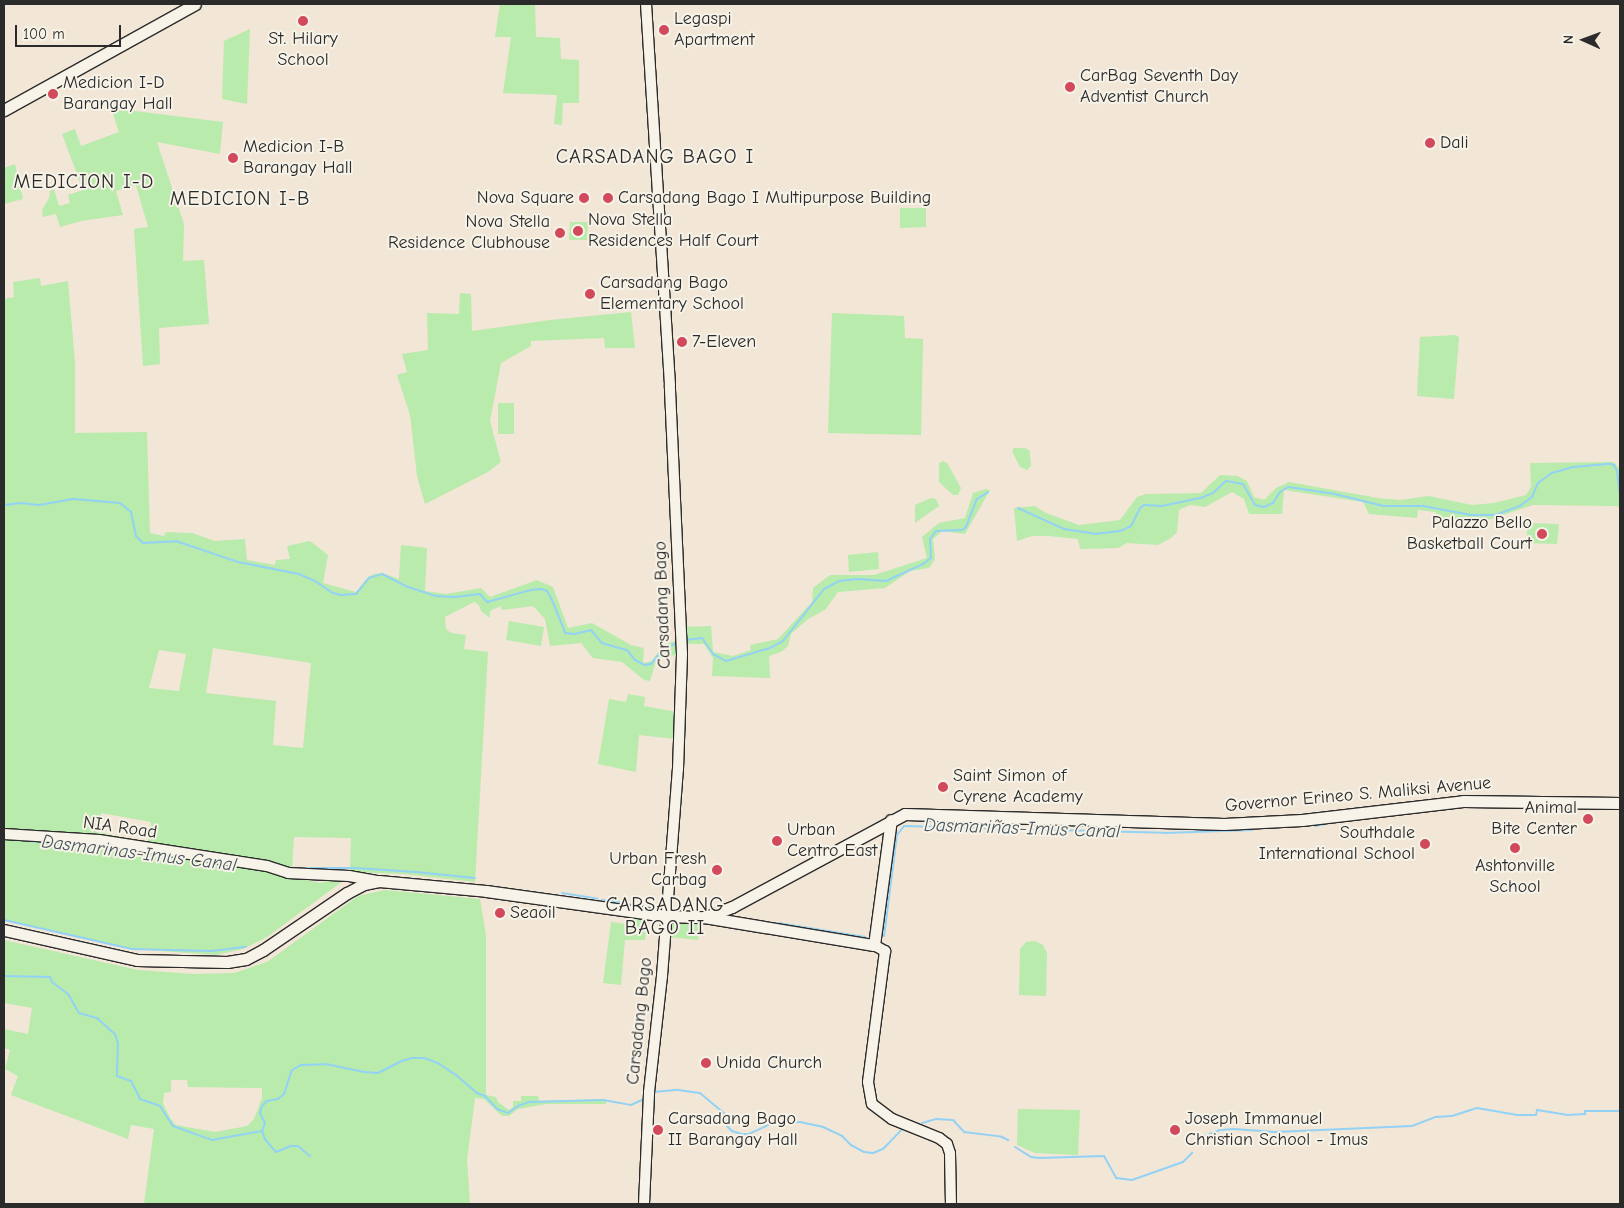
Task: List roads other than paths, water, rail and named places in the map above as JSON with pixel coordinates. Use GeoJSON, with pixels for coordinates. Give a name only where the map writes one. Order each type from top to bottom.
{"type":"FeatureCollection","features":[{"type":"Feature","properties":{"kind":"main road"},"geometry":{"type":"LineString","coordinates":[[4,110],[195,4]]}},
{"type":"Feature","properties":{"kind":"main road","name":"Governor Erineo S. Maliksi Avenue"},"geometry":{"type":"LineString","coordinates":[[704,917],[732,906],[905,814],[1224,824],[1302,820],[1463,801],[1620,803]]}},
{"type":"Feature","properties":{"kind":"main road"},"geometry":{"type":"LineString","coordinates":[[874,944],[891,820]]}},
{"type":"Feature","properties":{"kind":"main road","name":"Governor Erineo S. Maliksi Avenue"},"geometry":{"type":"LineString","coordinates":[[4,930],[138,960],[227,962],[246,958],[263,950],[356,887],[379,881],[482,891],[666,916],[704,917],[874,944]]}},
{"type":"Feature","properties":{"kind":"main road"},"geometry":{"type":"LineString","coordinates":[[732,906],[730,914],[733,922]]}},
{"type":"Feature","properties":{"kind":"street","name":"Carsadang Bago"},"geometry":{"type":"LineString","coordinates":[[644,1204],[649,1092],[678,769],[682,654],[670,386],[646,4]]}},
{"type":"Feature","properties":{"kind":"street","name":"NIA Road"},"geometry":{"type":"LineString","coordinates":[[4,834],[99,840],[267,866],[288,873],[349,876],[379,881]]}},
{"type":"Feature","properties":{"kind":"street"},"geometry":{"type":"LineString","coordinates":[[874,944],[885,950],[869,1077],[872,1104],[892,1119],[939,1138],[947,1144],[950,1153],[950,1204]]}},
{"type":"Feature","properties":{"kind":"waterway"},"geometry":{"type":"LineString","coordinates":[[1018,508],[1064,529],[1095,534],[1120,531],[1131,526],[1140,508],[1144,505],[1162,506],[1201,498],[1213,493],[1226,481],[1243,484],[1255,505],[1264,507],[1273,503],[1280,492],[1288,487],[1335,494],[1384,506],[1423,506],[1471,515],[1495,515],[1520,506],[1532,497],[1538,483],[1552,473],[1573,467],[1610,464],[1614,465],[1617,471],[1620,496]]}},
{"type":"Feature","properties":{"kind":"waterway"},"geometry":{"type":"LineString","coordinates":[[684,640],[702,638],[713,654],[726,661],[770,648],[783,641],[824,589],[839,581],[858,579],[886,581],[923,564],[931,558],[930,539],[936,531],[962,530],[966,527],[977,499],[988,492]]}},
{"type":"Feature","properties":{"kind":"waterway"},"geometry":{"type":"LineString","coordinates":[[4,505],[21,503],[39,505],[74,499],[120,503],[131,512],[136,536],[143,543],[176,541],[238,562],[299,574],[315,581],[333,593],[341,595],[356,594],[369,578],[382,574],[408,587],[435,596],[455,597],[480,594],[487,602],[541,589],[547,591],[552,600],[565,633],[574,634],[591,630],[602,643],[627,650],[635,660],[645,665],[651,664],[659,654],[676,643]]}},
{"type":"Feature","properties":{"kind":"waterway","name":"Dasmariñas-Imus Canal"},"geometry":{"type":"LineString","coordinates":[[1315,826],[1326,824]]}},
{"type":"Feature","properties":{"kind":"waterway","name":"Dasmariñas-Imus Canal"},"geometry":{"type":"LineString","coordinates":[[884,936],[897,835],[904,826],[1164,833],[1252,830]]}},
{"type":"Feature","properties":{"kind":"waterway","name":"Dasmarinas-Imus Canal"},"geometry":{"type":"LineString","coordinates":[[4,839],[105,847],[269,871]]}},
{"type":"Feature","properties":{"kind":"waterway","name":"Dasmarinas-Imus Canal"},"geometry":{"type":"LineString","coordinates":[[292,868],[304,868]]}},
{"type":"Feature","properties":{"kind":"waterway","name":"Dasmarinas-Imus Canal"},"geometry":{"type":"LineString","coordinates":[[309,868],[355,868],[475,878]]}},
{"type":"Feature","properties":{"kind":"waterway","name":"Dasmarinas-Imus Canal"},"geometry":{"type":"LineString","coordinates":[[562,893],[598,899]]}},
{"type":"Feature","properties":{"kind":"waterway","name":"Dasmarinas-Imus Canal"},"geometry":{"type":"LineString","coordinates":[[602,900],[619,902]]}},
{"type":"Feature","properties":{"kind":"waterway","name":"Dasmarinas-Imus Canal"},"geometry":{"type":"LineString","coordinates":[[622,903],[661,909]]}},
{"type":"Feature","properties":{"kind":"waterway"},"geometry":{"type":"LineString","coordinates":[[4,920],[132,949],[212,951],[246,947]]}},
{"type":"Feature","properties":{"kind":"waterway","name":"Dasmarinas-Imus Canal"},"geometry":{"type":"LineString","coordinates":[[778,923],[865,937]]}},
{"type":"Feature","properties":{"kind":"waterway"},"geometry":{"type":"LineString","coordinates":[[4,976],[50,977],[52,982],[68,994],[79,1013],[97,1018],[115,1034],[118,1043],[117,1076],[131,1081],[140,1099],[160,1106],[173,1126],[212,1140],[262,1131],[265,1123],[260,1113],[262,1106],[267,1101],[278,1099],[284,1094],[292,1070],[301,1065],[326,1064],[378,1073],[402,1061],[412,1058],[424,1058],[438,1063],[477,1093],[485,1096],[497,1109],[508,1113],[518,1106],[529,1102],[603,1100],[631,1105],[646,1098]]}},
{"type":"Feature","properties":{"kind":"waterway"},"geometry":{"type":"LineString","coordinates":[[653,1092],[678,1090],[700,1093],[724,1113],[727,1126],[732,1131],[741,1134],[749,1134],[773,1123],[800,1122],[823,1127],[842,1136],[851,1145],[864,1152],[873,1153],[883,1149],[903,1128]]}},
{"type":"Feature","properties":{"kind":"waterway"},"geometry":{"type":"LineString","coordinates":[[1205,1136],[1220,1130],[1234,1129],[1275,1132],[1412,1126],[1436,1117],[1452,1116],[1477,1108],[1517,1115],[1536,1115],[1537,1110],[1567,1115],[1585,1114],[1585,1111],[1620,1111]]}},
{"type":"Feature","properties":{"kind":"waterway"},"geometry":{"type":"LineString","coordinates":[[922,1123],[936,1119],[953,1120],[964,1132],[1002,1137],[1008,1140]]}},
{"type":"Feature","properties":{"kind":"waterway"},"geometry":{"type":"LineString","coordinates":[[262,1131],[265,1139],[276,1152],[291,1146],[298,1146],[310,1156]]}},
{"type":"Feature","properties":{"kind":"waterway"},"geometry":{"type":"LineString","coordinates":[[1015,1147],[1031,1157],[1039,1158],[1104,1156],[1116,1178],[1132,1180],[1183,1162],[1192,1153]]}},
{"type":"Feature","properties":{"kind":"place","name":"St. Hilary School"},"geometry":{"type":"Point","coordinates":[303,21]}},
{"type":"Feature","properties":{"kind":"place","name":"Legaspi Apartment"},"geometry":{"type":"Point","coordinates":[664,30]}},
{"type":"Feature","properties":{"kind":"place","name":"CarBag Seventh Day Adventist Church"},"geometry":{"type":"Point","coordinates":[1070,87]}},
{"type":"Feature","properties":{"kind":"place","name":"Medicion I-D Barangay Hall"},"geometry":{"type":"Point","coordinates":[53,94]}},
{"type":"Feature","properties":{"kind":"place","name":"Dali"},"geometry":{"type":"Point","coordinates":[1430,143]}},
{"type":"Feature","properties":{"kind":"place","name":"Medicion I-B Barangay Hall"},"geometry":{"type":"Point","coordinates":[233,158]}},
{"type":"Feature","properties":{"kind":"place","name":"Nova Square"},"geometry":{"type":"Point","coordinates":[584,198]}},
{"type":"Feature","properties":{"kind":"place","name":"Carsadang Bago I Multipurpose Building"},"geometry":{"type":"Point","coordinates":[608,198]}},
{"type":"Feature","properties":{"kind":"place","name":"Nova Stella Residences Half Court"},"geometry":{"type":"Point","coordinates":[578,231]}},
{"type":"Feature","properties":{"kind":"place","name":"Nova Stella Residence Clubhouse"},"geometry":{"type":"Point","coordinates":[560,233]}},
{"type":"Feature","properties":{"kind":"place","name":"Carsadang Bago Elementary School"},"geometry":{"type":"Point","coordinates":[590,294]}},
{"type":"Feature","properties":{"kind":"place","name":"7-Eleven"},"geometry":{"type":"Point","coordinates":[682,342]}},
{"type":"Feature","properties":{"kind":"place","name":"Palazzo Bello Basketball Court"},"geometry":{"type":"Point","coordinates":[1542,534]}},
{"type":"Feature","properties":{"kind":"place","name":"Saint Simon of Cyrene Academy"},"geometry":{"type":"Point","coordinates":[943,787]}},
{"type":"Feature","properties":{"kind":"place","name":"Animal Bite Center"},"geometry":{"type":"Point","coordinates":[1588,819]}},
{"type":"Feature","properties":{"kind":"place","name":"Urban Centro East"},"geometry":{"type":"Point","coordinates":[777,841]}},
{"type":"Feature","properties":{"kind":"place","name":"Southdale International School"},"geometry":{"type":"Point","coordinates":[1425,844]}},
{"type":"Feature","properties":{"kind":"place","name":"Ashtonville School"},"geometry":{"type":"Point","coordinates":[1515,848]}},
{"type":"Feature","properties":{"kind":"place","name":"Urban Fresh Carbag"},"geometry":{"type":"Point","coordinates":[717,870]}},
{"type":"Feature","properties":{"kind":"place","name":"Seaoil"},"geometry":{"type":"Point","coordinates":[500,913]}},
{"type":"Feature","properties":{"kind":"place","name":"Unida Church"},"geometry":{"type":"Point","coordinates":[706,1063]}},
{"type":"Feature","properties":{"kind":"place","name":"Carsadang Bago II Barangay Hall"},"geometry":{"type":"Point","coordinates":[658,1130]}},
{"type":"Feature","properties":{"kind":"place","name":"Joseph Immanuel Christian School - Imus"},"geometry":{"type":"Point","coordinates":[1175,1130]}},
{"type":"Feature","properties":{"kind":"district","name":"CARSADANG BAGO I"},"geometry":{"type":"Point","coordinates":[655,156]}},
{"type":"Feature","properties":{"kind":"district","name":"MEDICION I-D"},"geometry":{"type":"Point","coordinates":[84,181]}},
{"type":"Feature","properties":{"kind":"district","name":"MEDICION I-B"},"geometry":{"type":"Point","coordinates":[240,198]}},
{"type":"Feature","properties":{"kind":"district","name":"CARSADANG BAGO II"},"geometry":{"type":"Point","coordinates":[665,916]}}]}
